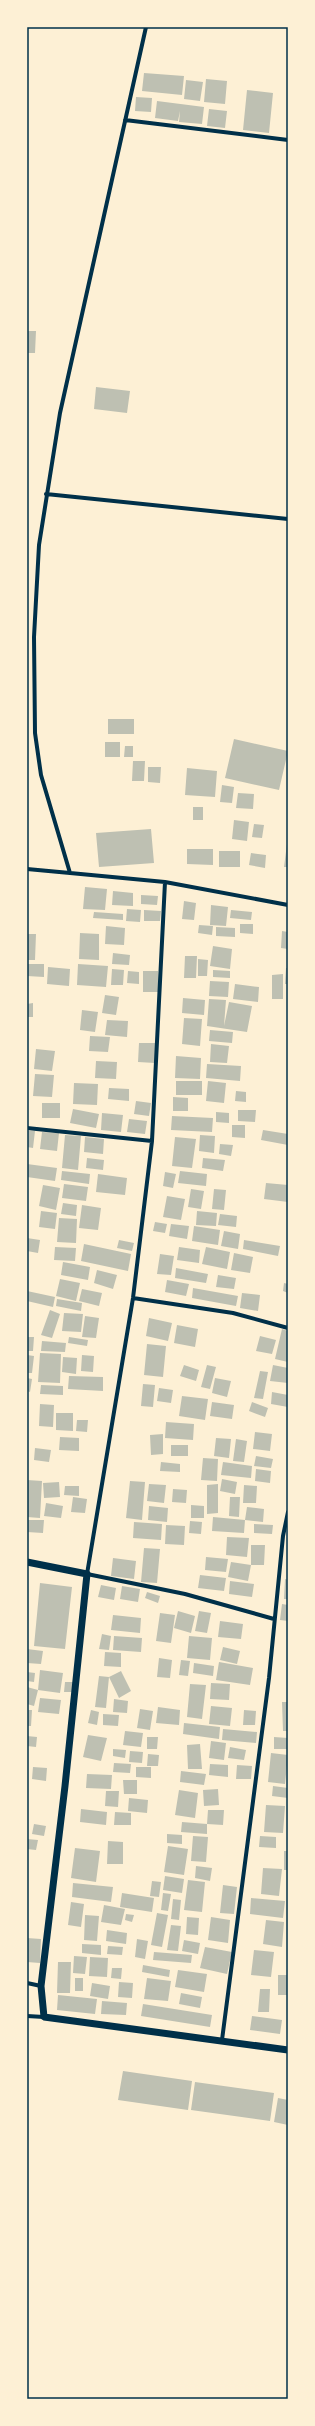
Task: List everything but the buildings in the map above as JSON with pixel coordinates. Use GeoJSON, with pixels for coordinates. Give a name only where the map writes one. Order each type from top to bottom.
{"type":"FeatureCollection","features":[{"type":"Feature","properties":{"kind":"street"},"geometry":{"type":"LineString","coordinates":[[70,873],[41,775],[35,733],[34,637],[39,545],[60,413],[146,27]]}},
{"type":"Feature","properties":{"kind":"street"},"geometry":{"type":"LineString","coordinates":[[125,120],[288,140]]}},
{"type":"Feature","properties":{"kind":"street"},"geometry":{"type":"LineString","coordinates":[[46,494],[288,519]]}},
{"type":"Feature","properties":{"kind":"street"},"geometry":{"type":"LineString","coordinates":[[27,869],[166,882],[288,905]]}},
{"type":"Feature","properties":{"kind":"street"},"geometry":{"type":"LineString","coordinates":[[44,2017],[41,1986],[65,1786],[87,1574],[134,1298],[152,1141],[166,882]]}},
{"type":"Feature","properties":{"kind":"street"},"geometry":{"type":"LineString","coordinates":[[27,1128],[152,1141]]}},
{"type":"Feature","properties":{"kind":"street"},"geometry":{"type":"LineString","coordinates":[[134,1298],[233,1313],[288,1328]]}},
{"type":"Feature","properties":{"kind":"street"},"geometry":{"type":"LineString","coordinates":[[222,2040],[269,1678],[283,1536],[288,1512]]}},
{"type":"Feature","properties":{"kind":"street"},"geometry":{"type":"LineString","coordinates":[[27,1562],[185,1594],[274,1619]]}},
{"type":"Feature","properties":{"kind":"street"},"geometry":{"type":"LineString","coordinates":[[27,1983],[41,1986]]}},
{"type":"Feature","properties":{"kind":"street"},"geometry":{"type":"LineString","coordinates":[[27,2016],[222,2040],[288,2050]]}}]}
